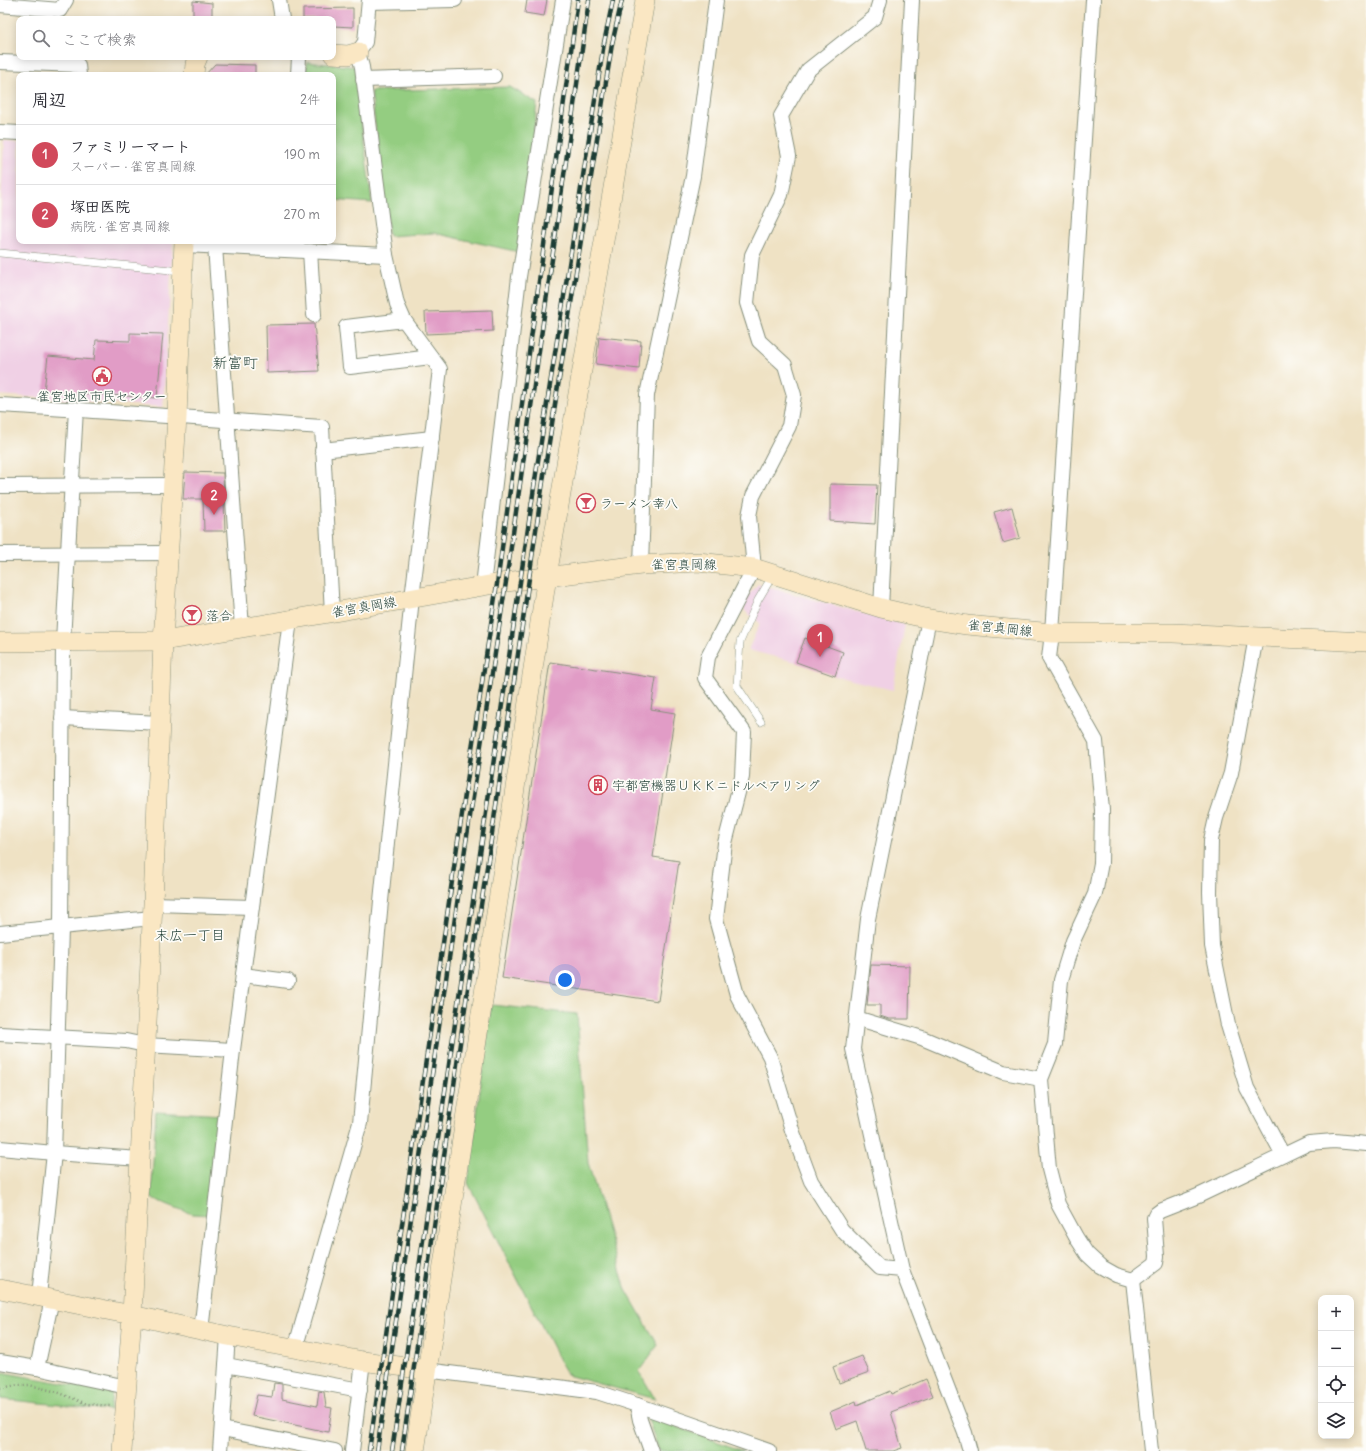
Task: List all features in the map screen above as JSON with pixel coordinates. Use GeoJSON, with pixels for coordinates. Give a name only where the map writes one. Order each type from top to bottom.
{"type":"FeatureCollection","features":[{"type":"Feature","properties":{"kind":"street"},"geometry":{"type":"LineString","coordinates":[[0,4],[60,10],[66,0]]}},
{"type":"Feature","properties":{"kind":"street"},"geometry":{"type":"LineString","coordinates":[[279,0],[282,16]]}},
{"type":"Feature","properties":{"kind":"street"},"geometry":{"type":"LineString","coordinates":[[336,54],[348,55],[358,52],[365,42],[369,1],[455,0]]}},
{"type":"Feature","properties":{"kind":"street"},"geometry":{"type":"LineString","coordinates":[[483,586],[519,277],[563,0]]}},
{"type":"Feature","properties":{"kind":"street"},"geometry":{"type":"LineString","coordinates":[[415,1451],[426,1370],[548,576],[645,0]]}},
{"type":"Feature","properties":{"kind":"street"},"geometry":{"type":"LineString","coordinates":[[641,565],[647,395],[693,176],[716,0]]}},
{"type":"Feature","properties":{"kind":"street"},"geometry":{"type":"LineString","coordinates":[[880,0],[875,17],[808,70],[781,116],[789,156],[780,195],[752,255],[747,303],[759,341],[785,365],[794,395],[789,426],[753,496],[749,516],[754,568],[708,657],[705,678],[744,732],[742,777],[725,843],[716,919],[737,995],[770,1057],[792,1130],[811,1181],[842,1230],[880,1268],[902,1270]]}},
{"type":"Feature","properties":{"kind":"street"},"geometry":{"type":"LineString","coordinates":[[880,608],[912,0]]}},
{"type":"Feature","properties":{"kind":"street"},"geometry":{"type":"LineString","coordinates":[[1092,0],[1052,633],[1049,658],[1096,741],[1102,810],[1101,863],[1095,894],[1073,941],[1061,980],[1055,1044],[1041,1079],[1049,1169],[1058,1204],[1076,1238],[1087,1254],[1100,1266],[1116,1275],[1132,1280]]}},
{"type":"Feature","properties":{"kind":"street"},"geometry":{"type":"LineString","coordinates":[[296,1349],[360,1122],[412,598],[440,369],[404,320],[397,304],[386,255],[362,67],[358,52]]}},
{"type":"Feature","properties":{"kind":"street"},"geometry":{"type":"LineString","coordinates":[[194,72],[197,60]]}},
{"type":"Feature","properties":{"kind":"street"},"geometry":{"type":"LineString","coordinates":[[298,60],[298,72]]}},
{"type":"Feature","properties":{"kind":"street"},"geometry":{"type":"LineString","coordinates":[[0,62],[78,65],[78,72]]}},
{"type":"Feature","properties":{"kind":"street"},"geometry":{"type":"LineString","coordinates":[[363,80],[494,76]]}},
{"type":"Feature","properties":{"kind":"street"},"geometry":{"type":"LineString","coordinates":[[0,132],[16,133]]}},
{"type":"Feature","properties":{"kind":"street"},"geometry":{"type":"LineString","coordinates":[[122,1451],[132,1315],[152,911],[163,641],[178,417],[184,244]]}},
{"type":"Feature","properties":{"kind":"street"},"geometry":{"type":"LineString","coordinates":[[194,244],[215,246],[290,246],[310,251],[386,255]]}},
{"type":"Feature","properties":{"kind":"street"},"geometry":{"type":"LineString","coordinates":[[215,246],[242,628]]}},
{"type":"Feature","properties":{"kind":"street"},"geometry":{"type":"LineString","coordinates":[[310,251],[314,315]]}},
{"type":"Feature","properties":{"kind":"street"},"geometry":{"type":"LineString","coordinates":[[404,320],[346,327],[350,367],[431,357]]}},
{"type":"Feature","properties":{"kind":"street"},"geometry":{"type":"LineString","coordinates":[[0,405],[322,427],[322,450],[332,613]]}},
{"type":"Feature","properties":{"kind":"street"},"geometry":{"type":"LineString","coordinates":[[37,1368],[46,1298],[54,1153],[61,928],[63,641],[76,409]]}},
{"type":"Feature","properties":{"kind":"street"},"geometry":{"type":"LineString","coordinates":[[322,450],[432,438]]}},
{"type":"Feature","properties":{"kind":"street"},"geometry":{"type":"LineString","coordinates":[[0,486],[173,485]]}},
{"type":"Feature","properties":{"kind":"street"},"geometry":{"type":"LineString","coordinates":[[0,554],[169,552]]}},
{"type":"Feature","properties":{"kind":"street","name":"雀宮真岡線"},"geometry":{"type":"LineString","coordinates":[[0,642],[163,641],[548,576],[641,565],[698,562],[754,568],[880,608],[929,619],[967,625],[1052,633],[1173,633],[1366,642]]}},
{"type":"Feature","properties":{"kind":"street"},"geometry":{"type":"LineString","coordinates":[[929,619],[868,919],[853,1049],[902,1270],[965,1433],[970,1451]]}},
{"type":"Feature","properties":{"kind":"street"},"geometry":{"type":"LineString","coordinates":[[202,1331],[233,1050],[290,620]]}},
{"type":"Feature","properties":{"kind":"street"},"geometry":{"type":"LineString","coordinates":[[1256,637],[1231,773],[1216,818],[1211,840],[1210,885],[1212,946],[1228,1025],[1247,1088],[1283,1155]]}},
{"type":"Feature","properties":{"kind":"street"},"geometry":{"type":"LineString","coordinates":[[62,718],[160,723]]}},
{"type":"Feature","properties":{"kind":"street"},"geometry":{"type":"LineString","coordinates":[[0,933],[61,928],[152,911],[252,907]]}},
{"type":"Feature","properties":{"kind":"street"},"geometry":{"type":"LineString","coordinates":[[243,975],[288,981]]}},
{"type":"Feature","properties":{"kind":"street"},"geometry":{"type":"LineString","coordinates":[[856,1018],[922,1038],[1002,1072],[1041,1079]]}},
{"type":"Feature","properties":{"kind":"street"},"geometry":{"type":"LineString","coordinates":[[0,1034],[126,1041],[145,1045],[233,1050]]}},
{"type":"Feature","properties":{"kind":"street"},"geometry":{"type":"LineString","coordinates":[[1132,1280],[1156,1263],[1158,1256],[1154,1218],[1156,1214],[1198,1196],[1309,1143],[1334,1141],[1366,1144]]}},
{"type":"Feature","properties":{"kind":"street"},"geometry":{"type":"LineString","coordinates":[[0,1148],[140,1159]]}},
{"type":"Feature","properties":{"kind":"street"},"geometry":{"type":"LineString","coordinates":[[1132,1280],[1151,1451]]}},
{"type":"Feature","properties":{"kind":"street"},"geometry":{"type":"LineString","coordinates":[[0,1289],[132,1315],[202,1331],[363,1361],[597,1392],[769,1451]]}},
{"type":"Feature","properties":{"kind":"street"},"geometry":{"type":"LineString","coordinates":[[220,1451],[228,1336]]}},
{"type":"Feature","properties":{"kind":"street"},"geometry":{"type":"LineString","coordinates":[[352,1451],[363,1361]]}},
{"type":"Feature","properties":{"kind":"street"},"geometry":{"type":"LineString","coordinates":[[0,1362],[37,1368],[127,1387]]}},
{"type":"Feature","properties":{"kind":"street"},"geometry":{"type":"LineString","coordinates":[[226,1365],[360,1390]]}},
{"type":"Feature","properties":{"kind":"street"},"geometry":{"type":"LineString","coordinates":[[637,1405],[640,1420],[651,1451]]}},
{"type":"Feature","properties":{"kind":"street"},"geometry":{"type":"LineString","coordinates":[[222,1429],[335,1451]]}},
{"type":"Feature","properties":{"kind":"lane"},"geometry":{"type":"LineString","coordinates":[[0,253],[183,271]]}},
{"type":"Feature","properties":{"kind":"lane"},"geometry":{"type":"LineString","coordinates":[[761,722],[737,686],[740,642],[758,600],[773,574]]}},
{"type":"Feature","properties":{"kind":"path"},"geometry":{"type":"LineString","coordinates":[[0,1388],[29,1385],[57,1392],[87,1404],[126,1408]]}},
{"type":"Feature","properties":{"kind":"shaded area"},"geometry":{"type":"Polygon","coordinates":[[[4,140],[16,141],[16,244],[173,244],[163,407],[0,395],[0,226],[4,140]]]}},
{"type":"Feature","properties":{"kind":"shaded area"},"geometry":{"type":"Polygon","coordinates":[[[758,584],[905,625],[893,690],[835,676],[796,662],[748,650],[760,623],[744,610],[746,598],[758,584]]]}},
{"type":"Feature","properties":{"kind":"green space"},"geometry":{"type":"Polygon","coordinates":[[[307,62],[357,67],[357,89],[372,203],[336,200],[336,72],[306,72],[307,62]]]}},
{"type":"Feature","properties":{"kind":"green space"},"geometry":{"type":"Polygon","coordinates":[[[510,87],[537,103],[519,252],[434,233],[389,236],[371,91],[510,87]]]}},
{"type":"Feature","properties":{"kind":"green space"},"geometry":{"type":"Polygon","coordinates":[[[491,1005],[577,1014],[588,1163],[626,1290],[658,1345],[639,1371],[655,1399],[567,1375],[468,1183],[491,1005]]]}},
{"type":"Feature","properties":{"kind":"green space"},"geometry":{"type":"Polygon","coordinates":[[[156,1111],[222,1115],[212,1215],[192,1214],[151,1198],[156,1111]]]}},
{"type":"Feature","properties":{"kind":"green space"},"geometry":{"type":"Polygon","coordinates":[[[0,1372],[112,1392],[110,1410],[0,1399],[0,1372]]]}},
{"type":"Feature","properties":{"kind":"green space"},"geometry":{"type":"Polygon","coordinates":[[[647,1416],[743,1451],[659,1451],[647,1416]]]}},
{"type":"Feature","properties":{"kind":"building"},"geometry":{"type":"Polygon","coordinates":[[[527,0],[547,0],[544,16],[525,13],[527,0]]]}},
{"type":"Feature","properties":{"kind":"building"},"geometry":{"type":"Polygon","coordinates":[[[193,1],[212,3],[212,16],[193,16],[193,1]]]}},
{"type":"Feature","properties":{"kind":"building"},"geometry":{"type":"Polygon","coordinates":[[[353,8],[353,27],[336,26],[336,16],[303,16],[303,9],[353,8]]]}},
{"type":"Feature","properties":{"kind":"building"},"geometry":{"type":"Polygon","coordinates":[[[215,64],[255,65],[255,72],[208,72],[215,64]]]}},
{"type":"Feature","properties":{"kind":"building"},"geometry":{"type":"Polygon","coordinates":[[[492,310],[493,331],[426,334],[425,312],[492,310]]]}},
{"type":"Feature","properties":{"kind":"building"},"geometry":{"type":"Polygon","coordinates":[[[314,324],[319,371],[267,373],[266,325],[314,324]]]}},
{"type":"Feature","properties":{"kind":"building","name":"雀宮地区市民センター"},"geometry":{"type":"Polygon","coordinates":[[[130,333],[163,334],[157,398],[44,391],[48,356],[94,360],[96,340],[130,341],[130,333]]]}},
{"type":"Feature","properties":{"kind":"building"},"geometry":{"type":"Polygon","coordinates":[[[599,337],[641,341],[639,369],[596,364],[599,337]]]}},
{"type":"Feature","properties":{"kind":"building"},"geometry":{"type":"Polygon","coordinates":[[[185,472],[223,473],[225,531],[204,531],[203,499],[183,499],[185,472]]]}},
{"type":"Feature","properties":{"kind":"building"},"geometry":{"type":"Polygon","coordinates":[[[830,484],[877,485],[875,524],[830,521],[830,484]]]}},
{"type":"Feature","properties":{"kind":"building"},"geometry":{"type":"Polygon","coordinates":[[[1012,507],[1020,538],[1003,543],[994,512],[1012,507]]]}},
{"type":"Feature","properties":{"kind":"building"},"geometry":{"type":"Polygon","coordinates":[[[805,638],[843,652],[835,676],[796,662],[805,638]]]}},
{"type":"Feature","properties":{"kind":"building","name":"宇都宮機器ＵＫＫニドルベアリング"},"geometry":{"type":"Polygon","coordinates":[[[550,662],[656,678],[651,709],[675,713],[653,857],[679,861],[658,1001],[502,978],[550,662]]]}},
{"type":"Feature","properties":{"kind":"building"},"geometry":{"type":"Polygon","coordinates":[[[871,965],[910,966],[909,1019],[889,1019],[880,1016],[880,1005],[867,1005],[871,965]]]}},
{"type":"Feature","properties":{"kind":"building"},"geometry":{"type":"Polygon","coordinates":[[[862,1356],[869,1372],[839,1383],[833,1367],[862,1356]]]}},
{"type":"Feature","properties":{"kind":"building"},"geometry":{"type":"Polygon","coordinates":[[[926,1379],[933,1396],[891,1412],[902,1448],[893,1451],[866,1451],[857,1421],[836,1429],[830,1412],[856,1401],[857,1405],[890,1391],[891,1394],[926,1379]]]}},
{"type":"Feature","properties":{"kind":"building"},"geometry":{"type":"Polygon","coordinates":[[[274,1383],[282,1384],[282,1399],[317,1406],[319,1391],[324,1392],[326,1407],[332,1408],[328,1432],[252,1416],[257,1395],[272,1397],[274,1383]]]}},
{"type":"Feature","properties":{"kind":"railway"},"geometry":{"type":"LineString","coordinates":[[369,1451],[497,584],[578,0]]}},
{"type":"Feature","properties":{"kind":"railway"},"geometry":{"type":"LineString","coordinates":[[377,1451],[465,849],[506,582],[589,0]]}},
{"type":"Feature","properties":{"kind":"railway"},"geometry":{"type":"LineString","coordinates":[[392,1451],[537,467],[604,43],[613,0]]}},
{"type":"Feature","properties":{"kind":"railway"},"geometry":{"type":"LineString","coordinates":[[402,1451],[466,1001],[545,468],[612,44],[622,0]]}},
{"type":"Feature","properties":{"kind":"place","name":"雀宮地区市民センター"},"geometry":{"type":"Point","coordinates":[102,376]}},
{"type":"Feature","properties":{"kind":"place","name":"ラーメン幸八"},"geometry":{"type":"Point","coordinates":[586,503]}},
{"type":"Feature","properties":{"kind":"place","name":"塚田医院"},"geometry":{"type":"Point","coordinates":[214,515]}},
{"type":"Feature","properties":{"kind":"place","name":"落合"},"geometry":{"type":"Point","coordinates":[192,615]}},
{"type":"Feature","properties":{"kind":"place","name":"ファミリーマート"},"geometry":{"type":"Point","coordinates":[820,657]}},
{"type":"Feature","properties":{"kind":"place","name":"宇都宮機器ＵＫＫニドルベアリング"},"geometry":{"type":"Point","coordinates":[598,785]}},
{"type":"Feature","properties":{"kind":"district","name":"新富町"},"geometry":{"type":"Point","coordinates":[235,362]}},
{"type":"Feature","properties":{"kind":"district","name":"末広一丁目"},"geometry":{"type":"Point","coordinates":[190,935]}}]}
